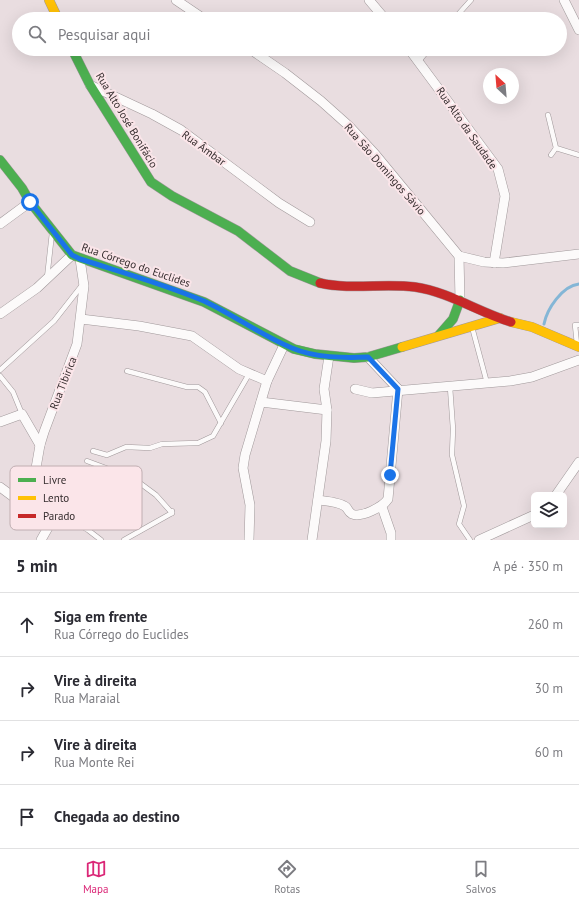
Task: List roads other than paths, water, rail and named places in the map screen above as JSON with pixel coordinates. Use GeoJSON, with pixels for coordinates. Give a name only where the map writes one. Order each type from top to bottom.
{"type":"FeatureCollection","features":[{"type":"Feature","properties":{"kind":"main road"},"geometry":{"type":"LineString","coordinates":[[48,0],[54,12]]}},
{"type":"Feature","properties":{"kind":"main road","name":"Rua Alto José Bonifácio"},"geometry":{"type":"LineString","coordinates":[[76,56],[90,84],[151,182],[165,193],[182,203],[237,230],[292,272],[309,280],[332,285],[415,287],[434,291],[460,300],[500,318],[538,329],[578,346]]}},
{"type":"Feature","properties":{"kind":"main road","name":"Rua Córrego do Euclides"},"geometry":{"type":"LineString","coordinates":[[0,160],[22,188],[30,202],[52,232],[76,257],[154,283],[204,302],[284,345],[308,353],[329,356],[368,357],[500,318]]}},
{"type":"Feature","properties":{"kind":"main road"},"geometry":{"type":"LineString","coordinates":[[439,335],[453,319],[460,300]]}},
{"type":"Feature","properties":{"kind":"street"},"geometry":{"type":"LineString","coordinates":[[176,0],[194,12]]}},
{"type":"Feature","properties":{"kind":"street"},"geometry":{"type":"LineString","coordinates":[[369,0],[379,12]]}},
{"type":"Feature","properties":{"kind":"street"},"geometry":{"type":"LineString","coordinates":[[564,0],[579,30]]}},
{"type":"Feature","properties":{"kind":"street","name":"Rua São Domingos Sávio"},"geometry":{"type":"LineString","coordinates":[[260,56],[285,73],[349,126],[375,154],[459,256]]}},
{"type":"Feature","properties":{"kind":"street","name":"Rua Alto da Saudade"},"geometry":{"type":"LineString","coordinates":[[415,56],[498,170],[505,196],[494,263]]}},
{"type":"Feature","properties":{"kind":"street","name":"Rua Âmbar"},"geometry":{"type":"LineString","coordinates":[[90,84],[152,114],[180,130],[279,203],[310,222]]}},
{"type":"Feature","properties":{"kind":"street"},"geometry":{"type":"LineString","coordinates":[[0,224],[30,202]]}},
{"type":"Feature","properties":{"kind":"street"},"geometry":{"type":"LineString","coordinates":[[460,300],[459,256],[494,263],[579,254]]}},
{"type":"Feature","properties":{"kind":"street"},"geometry":{"type":"LineString","coordinates":[[0,314],[76,257]]}},
{"type":"Feature","properties":{"kind":"street","name":"Rua Tibirica"},"geometry":{"type":"LineString","coordinates":[[36,466],[40,445],[63,378],[77,344],[84,283],[76,257]]}},
{"type":"Feature","properties":{"kind":"street"},"geometry":{"type":"LineString","coordinates":[[81,319],[139,326],[192,336],[249,374],[267,381]]}},
{"type":"Feature","properties":{"kind":"street"},"geometry":{"type":"LineString","coordinates":[[249,540],[250,505],[243,468],[250,435],[267,381],[284,345]]}},
{"type":"Feature","properties":{"kind":"street"},"geometry":{"type":"LineString","coordinates":[[312,540],[326,441],[324,388],[329,356]]}},
{"type":"Feature","properties":{"kind":"street"},"geometry":{"type":"LineString","coordinates":[[318,500],[346,507],[354,514],[362,514],[382,506],[388,499],[398,389],[368,357]]}},
{"type":"Feature","properties":{"kind":"street"},"geometry":{"type":"LineString","coordinates":[[356,389],[372,393],[398,389],[450,387],[487,383],[532,377],[579,360]]}},
{"type":"Feature","properties":{"kind":"street"},"geometry":{"type":"LineString","coordinates":[[261,402],[326,410]]}},
{"type":"Feature","properties":{"kind":"street"},"geometry":{"type":"LineString","coordinates":[[0,422],[22,414],[40,445]]}},
{"type":"Feature","properties":{"kind":"street"},"geometry":{"type":"LineString","coordinates":[[558,492],[579,462]]}},
{"type":"Feature","properties":{"kind":"street"},"geometry":{"type":"LineString","coordinates":[[0,487],[10,494]]}},
{"type":"Feature","properties":{"kind":"street"},"geometry":{"type":"LineString","coordinates":[[382,506],[391,533],[391,540]]}},
{"type":"Feature","properties":{"kind":"street"},"geometry":{"type":"LineString","coordinates":[[480,540],[531,516]]}},
{"type":"Feature","properties":{"kind":"street"},"geometry":{"type":"LineString","coordinates":[[41,540],[47,530]]}},
{"type":"Feature","properties":{"kind":"lane"},"geometry":{"type":"LineString","coordinates":[[460,12],[471,0]]}},
{"type":"Feature","properties":{"kind":"lane"},"geometry":{"type":"LineString","coordinates":[[419,61],[423,56]]}},
{"type":"Feature","properties":{"kind":"lane"},"geometry":{"type":"LineString","coordinates":[[548,115],[556,148],[551,155]]}},
{"type":"Feature","properties":{"kind":"lane"},"geometry":{"type":"LineString","coordinates":[[556,148],[579,155]]}},
{"type":"Feature","properties":{"kind":"lane"},"geometry":{"type":"LineString","coordinates":[[46,280],[52,232]]}},
{"type":"Feature","properties":{"kind":"lane"},"geometry":{"type":"LineString","coordinates":[[0,370],[54,321],[84,283]]}},
{"type":"Feature","properties":{"kind":"lane"},"geometry":{"type":"LineString","coordinates":[[578,346],[575,325],[579,325]]}},
{"type":"Feature","properties":{"kind":"lane"},"geometry":{"type":"LineString","coordinates":[[471,326],[487,383]]}},
{"type":"Feature","properties":{"kind":"lane"},"geometry":{"type":"LineString","coordinates":[[127,372],[187,387],[198,387],[202,389],[221,423]]}},
{"type":"Feature","properties":{"kind":"lane"},"geometry":{"type":"LineString","coordinates":[[93,451],[107,455],[126,447],[150,448],[162,444],[198,444],[213,436],[249,374]]}},
{"type":"Feature","properties":{"kind":"lane"},"geometry":{"type":"LineString","coordinates":[[0,376],[13,392],[22,414]]}},
{"type":"Feature","properties":{"kind":"lane"},"geometry":{"type":"LineString","coordinates":[[450,387],[453,429],[452,455],[464,506],[459,524],[470,540]]}},
{"type":"Feature","properties":{"kind":"lane"},"geometry":{"type":"LineString","coordinates":[[87,461],[101,466]]}},
{"type":"Feature","properties":{"kind":"lane"},"geometry":{"type":"LineString","coordinates":[[142,485],[156,495],[172,512],[142,530]]}},
{"type":"Feature","properties":{"kind":"lane"},"geometry":{"type":"LineString","coordinates":[[88,530],[101,540]]}},
{"type":"Feature","properties":{"kind":"lane"},"geometry":{"type":"LineString","coordinates":[[124,540],[141,530]]}},
{"type":"Feature","properties":{"kind":"waterway"},"geometry":{"type":"LineString","coordinates":[[544,324],[548,312],[556,299],[567,289],[579,284]]}}]}
